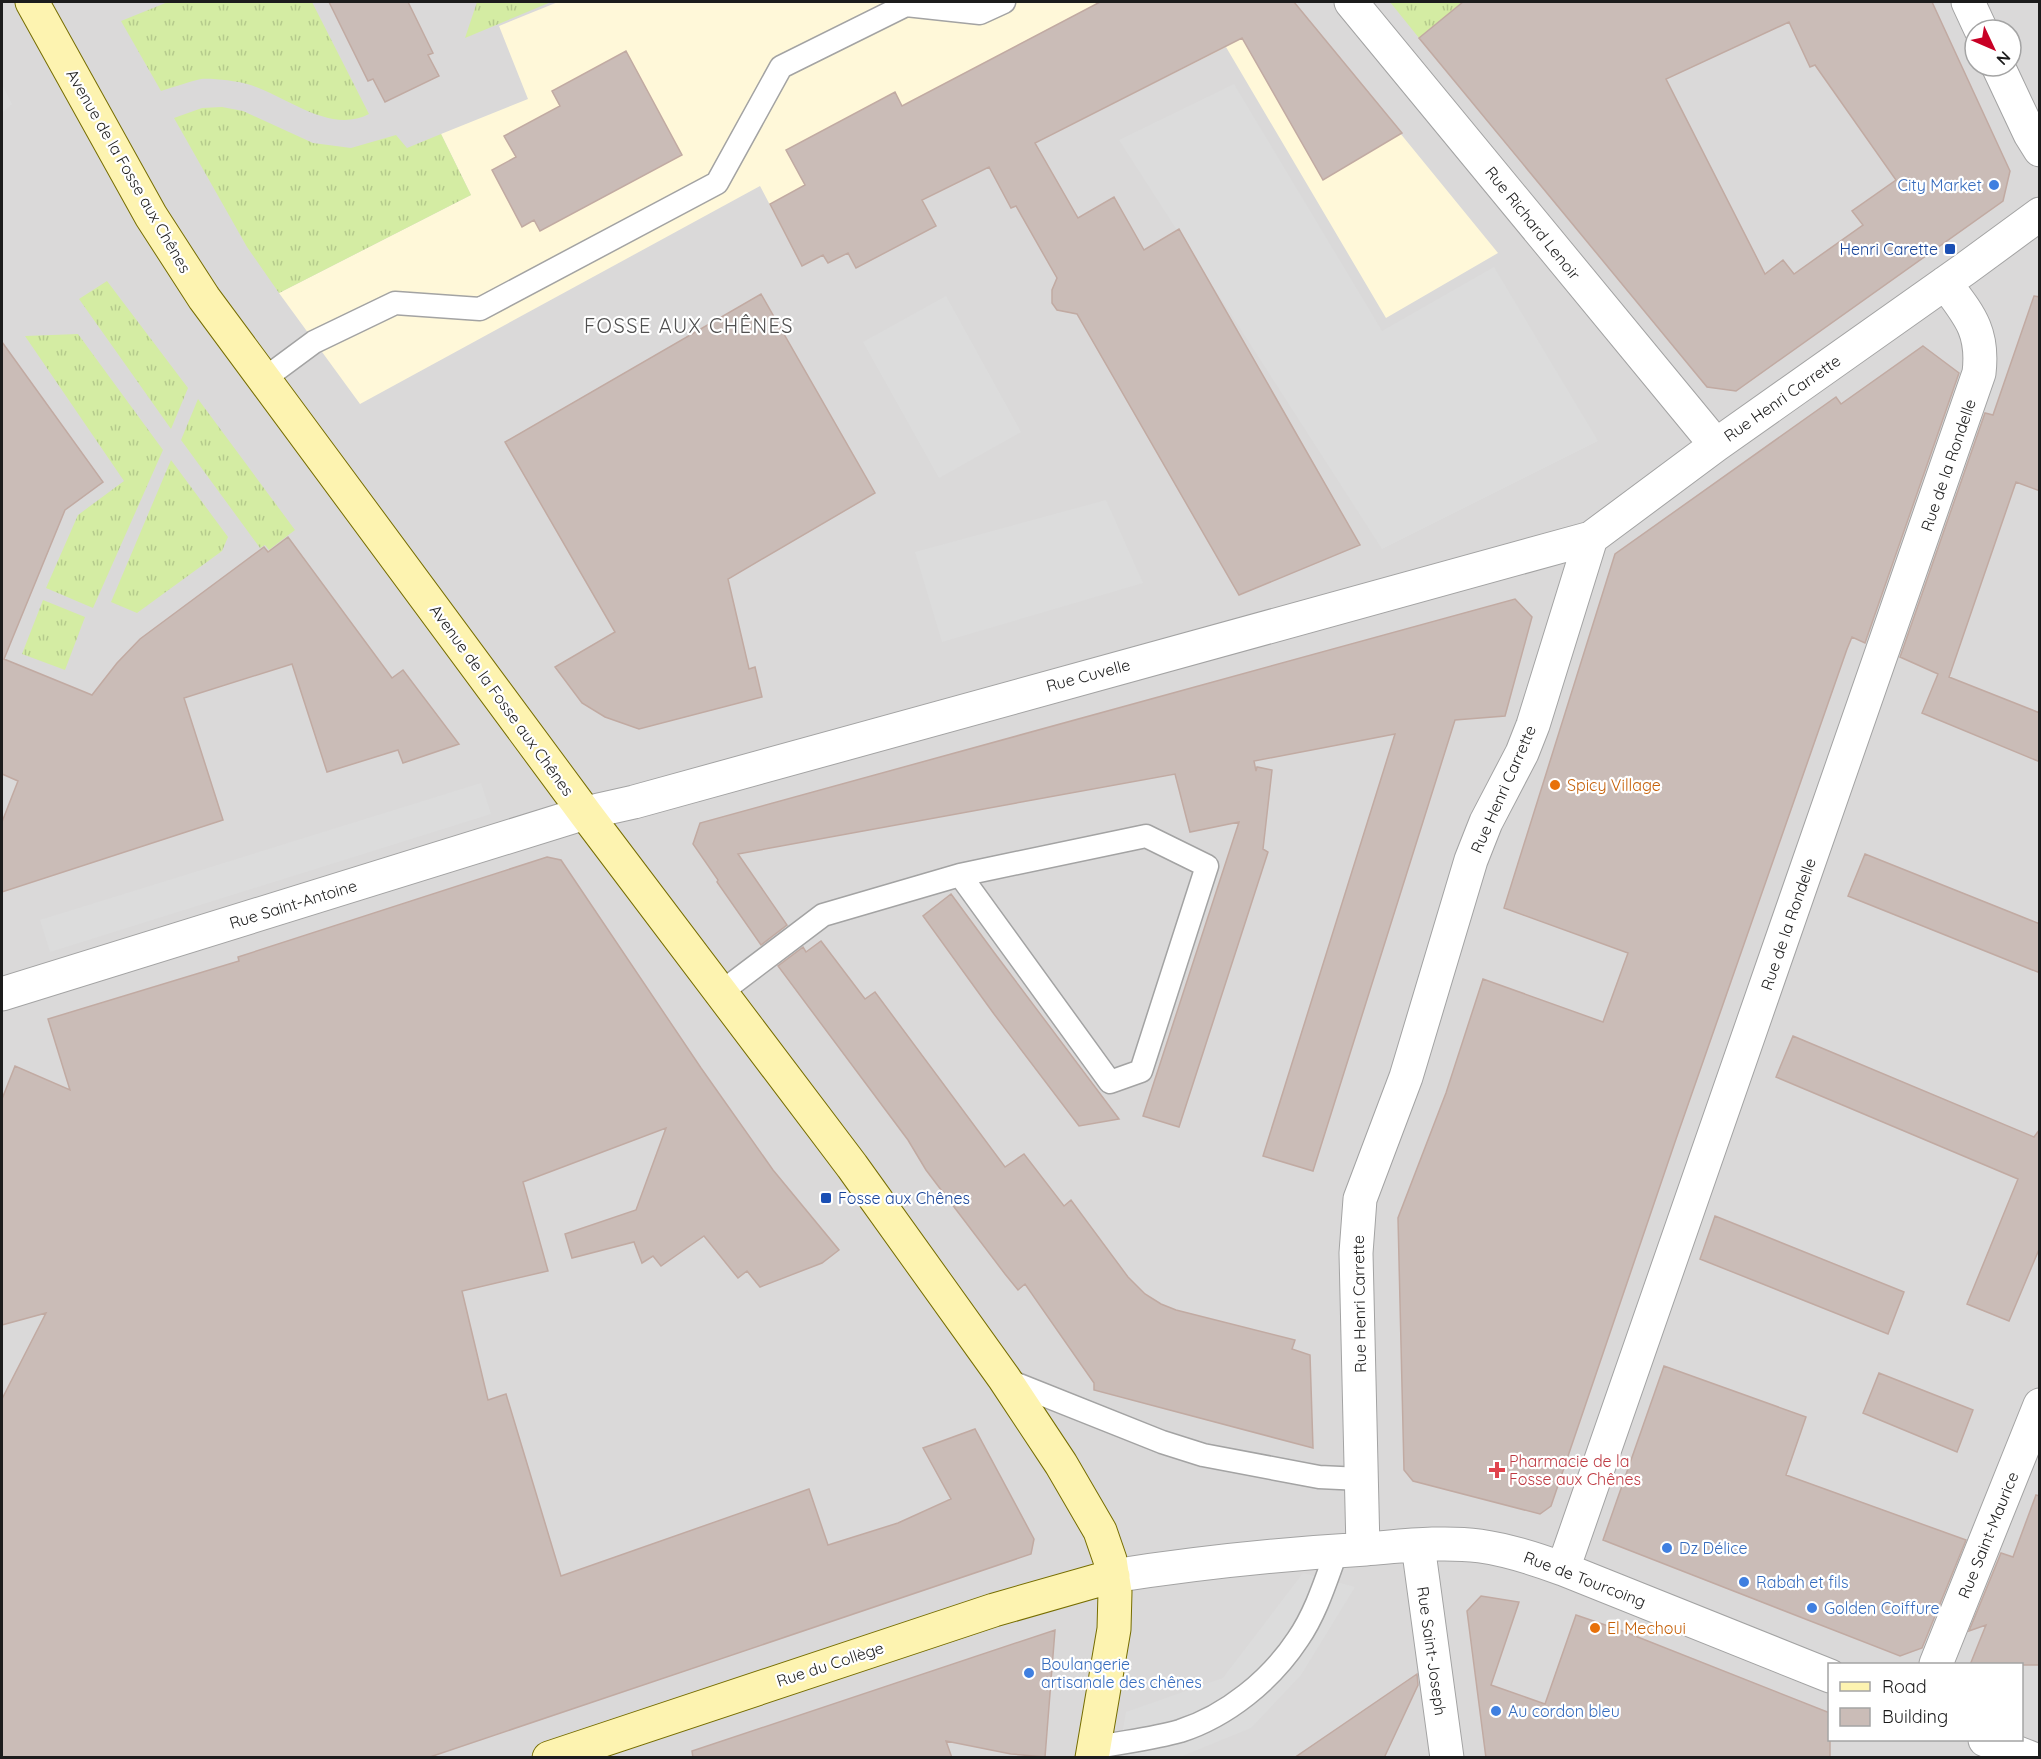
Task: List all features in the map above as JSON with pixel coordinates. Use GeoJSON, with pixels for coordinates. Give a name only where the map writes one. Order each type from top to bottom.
{"type":"FeatureCollection","features":[{"type":"Feature","properties":{"kind":"street","name":"Avenue de la Fosse aux Chênes"},"geometry":{"type":"LineString","coordinates":[[32,2],[157,225],[204,298],[585,813],[852,1166],[1004,1378],[1061,1464],[1092,1517],[1106,1547],[1115,1592],[1113,1629],[1093,1753]]}},
{"type":"Feature","properties":{"kind":"street","name":"Rue Richard Lenoir"},"geometry":{"type":"LineString","coordinates":[[1351,2],[1716,445]]}},
{"type":"Feature","properties":{"kind":"street"},"geometry":{"type":"LineString","coordinates":[[1968,2],[1975,18]]}},
{"type":"Feature","properties":{"kind":"street"},"geometry":{"type":"LineString","coordinates":[[2004,78],[2040,150]]}},
{"type":"Feature","properties":{"kind":"street","name":"Rue Henri Carrette"},"geometry":{"type":"LineString","coordinates":[[1350,1550],[1361,1479],[1356,1253],[1360,1199],[1406,1077],[1471,861],[1486,822],[1522,753],[1533,725],[1591,538],[1716,445],[2040,214]]}},
{"type":"Feature","properties":{"kind":"street","name":"Rue de la Rondelle"},"geometry":{"type":"LineString","coordinates":[[1563,1569],[1979,373],[1982,353],[1977,334],[1968,314],[1945,283]]}},
{"type":"Feature","properties":{"kind":"street","name":"Rue Cuvelle"},"geometry":{"type":"LineString","coordinates":[[585,813],[634,802],[1591,538]]}},
{"type":"Feature","properties":{"kind":"street","name":"Rue Saint-Antoine"},"geometry":{"type":"LineString","coordinates":[[2,995],[585,813]]}},
{"type":"Feature","properties":{"kind":"street","name":"Rue Saint-Maurice"},"geometry":{"type":"LineString","coordinates":[[1937,1663],[2040,1404]]}},
{"type":"Feature","properties":{"kind":"street","name":"Rue de Tourcoing"},"geometry":{"type":"LineString","coordinates":[[1113,1576],[1171,1567],[1350,1550],[1418,1545],[1480,1546],[1536,1559],[1563,1569],[1828,1675]]}},
{"type":"Feature","properties":{"kind":"street","name":"Rue Saint-Joseph"},"geometry":{"type":"LineString","coordinates":[[1418,1545],[1447,1758]]}},
{"type":"Feature","properties":{"kind":"street","name":"Rue du Collège"},"geometry":{"type":"LineString","coordinates":[[549,1758],[994,1610],[1113,1576]]}},
{"type":"Feature","properties":{"kind":"street"},"geometry":{"type":"LineString","coordinates":[[1975,1758],[1976,1741]]}},
{"type":"Feature","properties":{"kind":"street"},"geometry":{"type":"LineString","coordinates":[[1988,1741],[2031,1758]]}},
{"type":"Feature","properties":{"kind":"lane"},"geometry":{"type":"LineString","coordinates":[[264,379],[314,342],[395,303],[480,309],[717,183],[781,67],[906,5],[980,12],[1004,2]]}},
{"type":"Feature","properties":{"kind":"lane"},"geometry":{"type":"LineString","coordinates":[[720,993],[823,915],[960,875],[1146,836],[1207,866],[1142,1071],[1110,1082],[960,875]]}},
{"type":"Feature","properties":{"kind":"lane"},"geometry":{"type":"LineString","coordinates":[[1004,1378],[1162,1442],[1203,1455],[1319,1477],[1361,1479]]}},
{"type":"Feature","properties":{"kind":"lane"},"geometry":{"type":"LineString","coordinates":[[1093,1753],[1180,1731],[1216,1715],[1245,1695],[1271,1672],[1299,1638],[1320,1596],[1350,1550]]}},
{"type":"Feature","properties":{"kind":"shaded area"},"geometry":{"type":"Polygon","coordinates":[[[2,2],[2039,2],[2039,1757],[2,1757],[2,2]]]}},
{"type":"Feature","properties":{"kind":"shaded area"},"geometry":{"type":"Polygon","coordinates":[[[558,2],[1293,2],[1498,253],[1386,318],[1226,47],[922,199],[936,226],[856,268],[848,253],[828,263],[823,255],[802,266],[760,186],[360,404],[279,293],[471,195],[441,134],[528,99],[499,26],[558,2]]]}},
{"type":"Feature","properties":{"kind":"shaded area"},"geometry":{"type":"Polygon","coordinates":[[[2,84],[12,104],[2,113],[2,84]]]}},
{"type":"Feature","properties":{"kind":"shaded area"},"geometry":{"type":"Polygon","coordinates":[[[1234,84],[1382,331],[1494,267],[1598,441],[1382,549],[1119,140],[1234,84]]]}},
{"type":"Feature","properties":{"kind":"shaded area"},"geometry":{"type":"Polygon","coordinates":[[[946,296],[1021,432],[939,478],[863,342],[946,296]]]}},
{"type":"Feature","properties":{"kind":"shaded area"},"geometry":{"type":"Polygon","coordinates":[[[1106,500],[1143,583],[942,642],[915,552],[1106,500]]]}},
{"type":"Feature","properties":{"kind":"shaded area"},"geometry":{"type":"Polygon","coordinates":[[[481,783],[491,814],[50,952],[40,920],[481,783]]]}},
{"type":"Feature","properties":{"kind":"shaded area"},"geometry":{"type":"Polygon","coordinates":[[[1303,1573],[1355,1587],[1301,1675],[1251,1728],[1180,1757],[1118,1758],[1126,1712],[1223,1678],[1303,1573]]]}},
{"type":"Feature","properties":{"kind":"green space"},"geometry":{"type":"Polygon","coordinates":[[[168,2],[312,2],[369,114],[354,119],[338,120],[307,111],[261,89],[224,80],[201,79],[161,91],[121,21],[168,2]]]}},
{"type":"Feature","properties":{"kind":"green space"},"geometry":{"type":"Polygon","coordinates":[[[477,2],[551,2],[465,38],[477,2]]]}},
{"type":"Feature","properties":{"kind":"green space"},"geometry":{"type":"Polygon","coordinates":[[[1390,2],[1463,2],[1419,38],[1390,2]]]}},
{"type":"Feature","properties":{"kind":"green space"},"geometry":{"type":"Polygon","coordinates":[[[222,107],[243,111],[313,143],[351,148],[396,135],[407,148],[441,134],[471,195],[279,293],[247,247],[174,118],[202,108],[222,107]]]}},
{"type":"Feature","properties":{"kind":"green space"},"geometry":{"type":"Polygon","coordinates":[[[107,281],[188,388],[171,429],[79,299],[107,281]]]}},
{"type":"Feature","properties":{"kind":"green space"},"geometry":{"type":"Polygon","coordinates":[[[78,334],[163,450],[93,608],[46,588],[78,515],[124,481],[25,336],[78,334]]]}},
{"type":"Feature","properties":{"kind":"green space"},"geometry":{"type":"Polygon","coordinates":[[[198,399],[295,530],[269,550],[265,545],[260,548],[181,440],[198,399]]]}},
{"type":"Feature","properties":{"kind":"green space"},"geometry":{"type":"Polygon","coordinates":[[[171,460],[228,537],[222,551],[137,613],[111,602],[171,460]]]}},
{"type":"Feature","properties":{"kind":"green space"},"geometry":{"type":"Polygon","coordinates":[[[43,600],[85,617],[65,670],[22,654],[43,600]]]}},
{"type":"Feature","properties":{"kind":"building"},"geometry":{"type":"Polygon","coordinates":[[[329,2],[408,2],[433,53],[428,55],[439,76],[385,102],[373,79],[368,81],[329,2]]]}},
{"type":"Feature","properties":{"kind":"building"},"geometry":{"type":"Polygon","coordinates":[[[1100,2],[1294,2],[1402,133],[1323,180],[1242,38],[1035,143],[1078,218],[1114,197],[1144,250],[1179,229],[1360,545],[1239,595],[1077,314],[1057,310],[1052,303],[1052,290],[1057,278],[1016,206],[1011,208],[989,167],[922,200],[936,226],[856,268],[848,253],[828,263],[823,255],[802,266],[770,204],[805,185],[786,150],[895,92],[902,106],[1100,2]]]}},
{"type":"Feature","properties":{"kind":"building"},"geometry":{"type":"Polygon","coordinates":[[[1463,2],[1932,2],[1963,69],[1963,78],[1967,78],[2010,171],[2003,201],[1736,391],[1707,387],[1419,38],[1463,2]],[[1789,22],[1666,79],[1765,274],[1783,260],[1794,274],[1863,225],[1852,211],[1896,180],[1815,65],[1810,67],[1789,22]]]}},
{"type":"Feature","properties":{"kind":"building"},"geometry":{"type":"Polygon","coordinates":[[[626,51],[682,155],[540,231],[534,220],[522,227],[492,170],[516,157],[504,136],[560,106],[552,91],[626,51]]]}},
{"type":"Feature","properties":{"kind":"building"},"geometry":{"type":"Polygon","coordinates":[[[761,294],[875,493],[728,579],[749,669],[755,667],[762,697],[639,729],[605,717],[582,703],[555,667],[615,632],[505,442],[761,294]]]}},
{"type":"Feature","properties":{"kind":"building"},"geometry":{"type":"Polygon","coordinates":[[[2034,296],[2040,297],[2040,491],[2016,482],[1949,677],[2040,713],[2040,762],[1922,713],[1938,674],[1900,657],[1985,413],[1993,415],[2034,296]]]}},
{"type":"Feature","properties":{"kind":"building"},"geometry":{"type":"Polygon","coordinates":[[[2,342],[103,482],[65,510],[4,659],[92,695],[117,663],[140,639],[264,547],[268,552],[288,537],[392,678],[403,670],[459,744],[403,763],[398,750],[327,772],[292,664],[184,698],[223,820],[2,892],[2,822],[18,781],[2,774],[2,342]]]}},
{"type":"Feature","properties":{"kind":"building"},"geometry":{"type":"Polygon","coordinates":[[[1923,346],[1959,373],[1865,643],[1852,637],[1847,649],[1551,1506],[1540,1514],[1413,1481],[1404,1470],[1398,1218],[1446,1093],[1483,979],[1603,1022],[1628,953],[1504,908],[1615,554],[1836,397],[1841,404],[1923,346]]]}},
{"type":"Feature","properties":{"kind":"building"},"geometry":{"type":"Polygon","coordinates":[[[1515,599],[1532,617],[1505,716],[1455,720],[1313,1171],[1263,1156],[1395,734],[1254,761],[1256,771],[1257,767],[1272,770],[1263,849],[1268,852],[1179,1127],[1143,1116],[1239,822],[1190,832],[1175,774],[738,854],[787,925],[761,945],[693,844],[700,823],[1515,599]]]}},
{"type":"Feature","properties":{"kind":"building"},"geometry":{"type":"Polygon","coordinates":[[[1865,854],[2040,924],[2040,973],[1848,896],[1865,854]]]}},
{"type":"Feature","properties":{"kind":"building"},"geometry":{"type":"Polygon","coordinates":[[[547,857],[561,860],[701,1068],[773,1170],[839,1250],[822,1263],[760,1287],[747,1271],[738,1278],[704,1236],[661,1266],[653,1256],[642,1263],[634,1242],[572,1258],[565,1234],[636,1210],[666,1128],[523,1182],[548,1271],[462,1291],[488,1400],[506,1394],[561,1576],[809,1489],[828,1545],[898,1523],[951,1499],[923,1448],[975,1429],[1034,1539],[1031,1554],[427,1758],[2,1758],[2,1399],[46,1313],[2,1325],[2,1099],[15,1066],[70,1090],[48,1019],[239,961],[238,957],[547,857]]]}},
{"type":"Feature","properties":{"kind":"building"},"geometry":{"type":"Polygon","coordinates":[[[951,894],[1119,1119],[1079,1126],[994,1014],[923,916],[951,894]]]}},
{"type":"Feature","properties":{"kind":"building"},"geometry":{"type":"Polygon","coordinates":[[[821,941],[865,999],[875,992],[1005,1167],[1024,1154],[1064,1206],[1071,1200],[1128,1277],[1145,1294],[1176,1310],[1295,1340],[1292,1349],[1310,1355],[1313,1448],[1094,1390],[1094,1383],[1025,1284],[1018,1290],[1005,1274],[926,1170],[908,1140],[778,966],[803,947],[806,952],[821,941]]]}},
{"type":"Feature","properties":{"kind":"building"},"geometry":{"type":"Polygon","coordinates":[[[1793,1036],[2034,1137],[2040,1129],[2040,1247],[2009,1321],[1967,1304],[2018,1179],[1776,1077],[1793,1036]]]}},
{"type":"Feature","properties":{"kind":"building"},"geometry":{"type":"Polygon","coordinates":[[[1715,1216],[1904,1292],[1888,1334],[1700,1259],[1715,1216]]]}},
{"type":"Feature","properties":{"kind":"building"},"geometry":{"type":"Polygon","coordinates":[[[1664,1366],[1806,1417],[1786,1475],[1966,1540],[1922,1648],[1900,1656],[1603,1540],[1664,1366]]]}},
{"type":"Feature","properties":{"kind":"building"},"geometry":{"type":"Polygon","coordinates":[[[1879,1373],[1973,1410],[1957,1452],[1863,1413],[1879,1373]]]}},
{"type":"Feature","properties":{"kind":"building"},"geometry":{"type":"Polygon","coordinates":[[[2036,1495],[2040,1496],[2040,1665],[1971,1663],[1986,1625],[1969,1631],[2001,1553],[2013,1557],[2036,1495]]]}},
{"type":"Feature","properties":{"kind":"building"},"geometry":{"type":"Polygon","coordinates":[[[1481,1596],[1519,1602],[1491,1685],[1545,1704],[1576,1615],[1620,1630],[1828,1712],[1830,1758],[1486,1758],[1467,1611],[1481,1596]]]}},
{"type":"Feature","properties":{"kind":"building"},"geometry":{"type":"Polygon","coordinates":[[[1055,1630],[1045,1757],[1011,1754],[946,1741],[952,1758],[693,1758],[692,1751],[1055,1630]]]}},
{"type":"Feature","properties":{"kind":"building"},"geometry":{"type":"Polygon","coordinates":[[[1417,1674],[1418,1685],[1384,1758],[1294,1758],[1417,1674]]]}},
{"type":"Feature","properties":{"kind":"place","name":"City Market"},"geometry":{"type":"Point","coordinates":[1994,185]}},
{"type":"Feature","properties":{"kind":"place","name":"Henri Carette"},"geometry":{"type":"Point","coordinates":[1950,249]}},
{"type":"Feature","properties":{"kind":"place","name":"Spicy Village"},"geometry":{"type":"Point","coordinates":[1555,785]}},
{"type":"Feature","properties":{"kind":"place","name":"Fosse aux Chênes"},"geometry":{"type":"Point","coordinates":[826,1198]}},
{"type":"Feature","properties":{"kind":"place","name":"Pharmacie de la Fosse aux Chênes"},"geometry":{"type":"Point","coordinates":[1497,1470]}},
{"type":"Feature","properties":{"kind":"place","name":"Dz Délice"},"geometry":{"type":"Point","coordinates":[1667,1548]}},
{"type":"Feature","properties":{"kind":"place","name":"Rabah et fils"},"geometry":{"type":"Point","coordinates":[1744,1582]}},
{"type":"Feature","properties":{"kind":"place","name":"Golden Coiffure"},"geometry":{"type":"Point","coordinates":[1812,1608]}},
{"type":"Feature","properties":{"kind":"place","name":"El Mechoui"},"geometry":{"type":"Point","coordinates":[1595,1628]}},
{"type":"Feature","properties":{"kind":"place","name":"Boulangerie artisanale des chênes"},"geometry":{"type":"Point","coordinates":[1029,1673]}},
{"type":"Feature","properties":{"kind":"place","name":"Au cordon bleu"},"geometry":{"type":"Point","coordinates":[1496,1711]}},
{"type":"Feature","properties":{"kind":"district","name":"FOSSE AUX CHÊNES"},"geometry":{"type":"Point","coordinates":[689,326]}}]}
